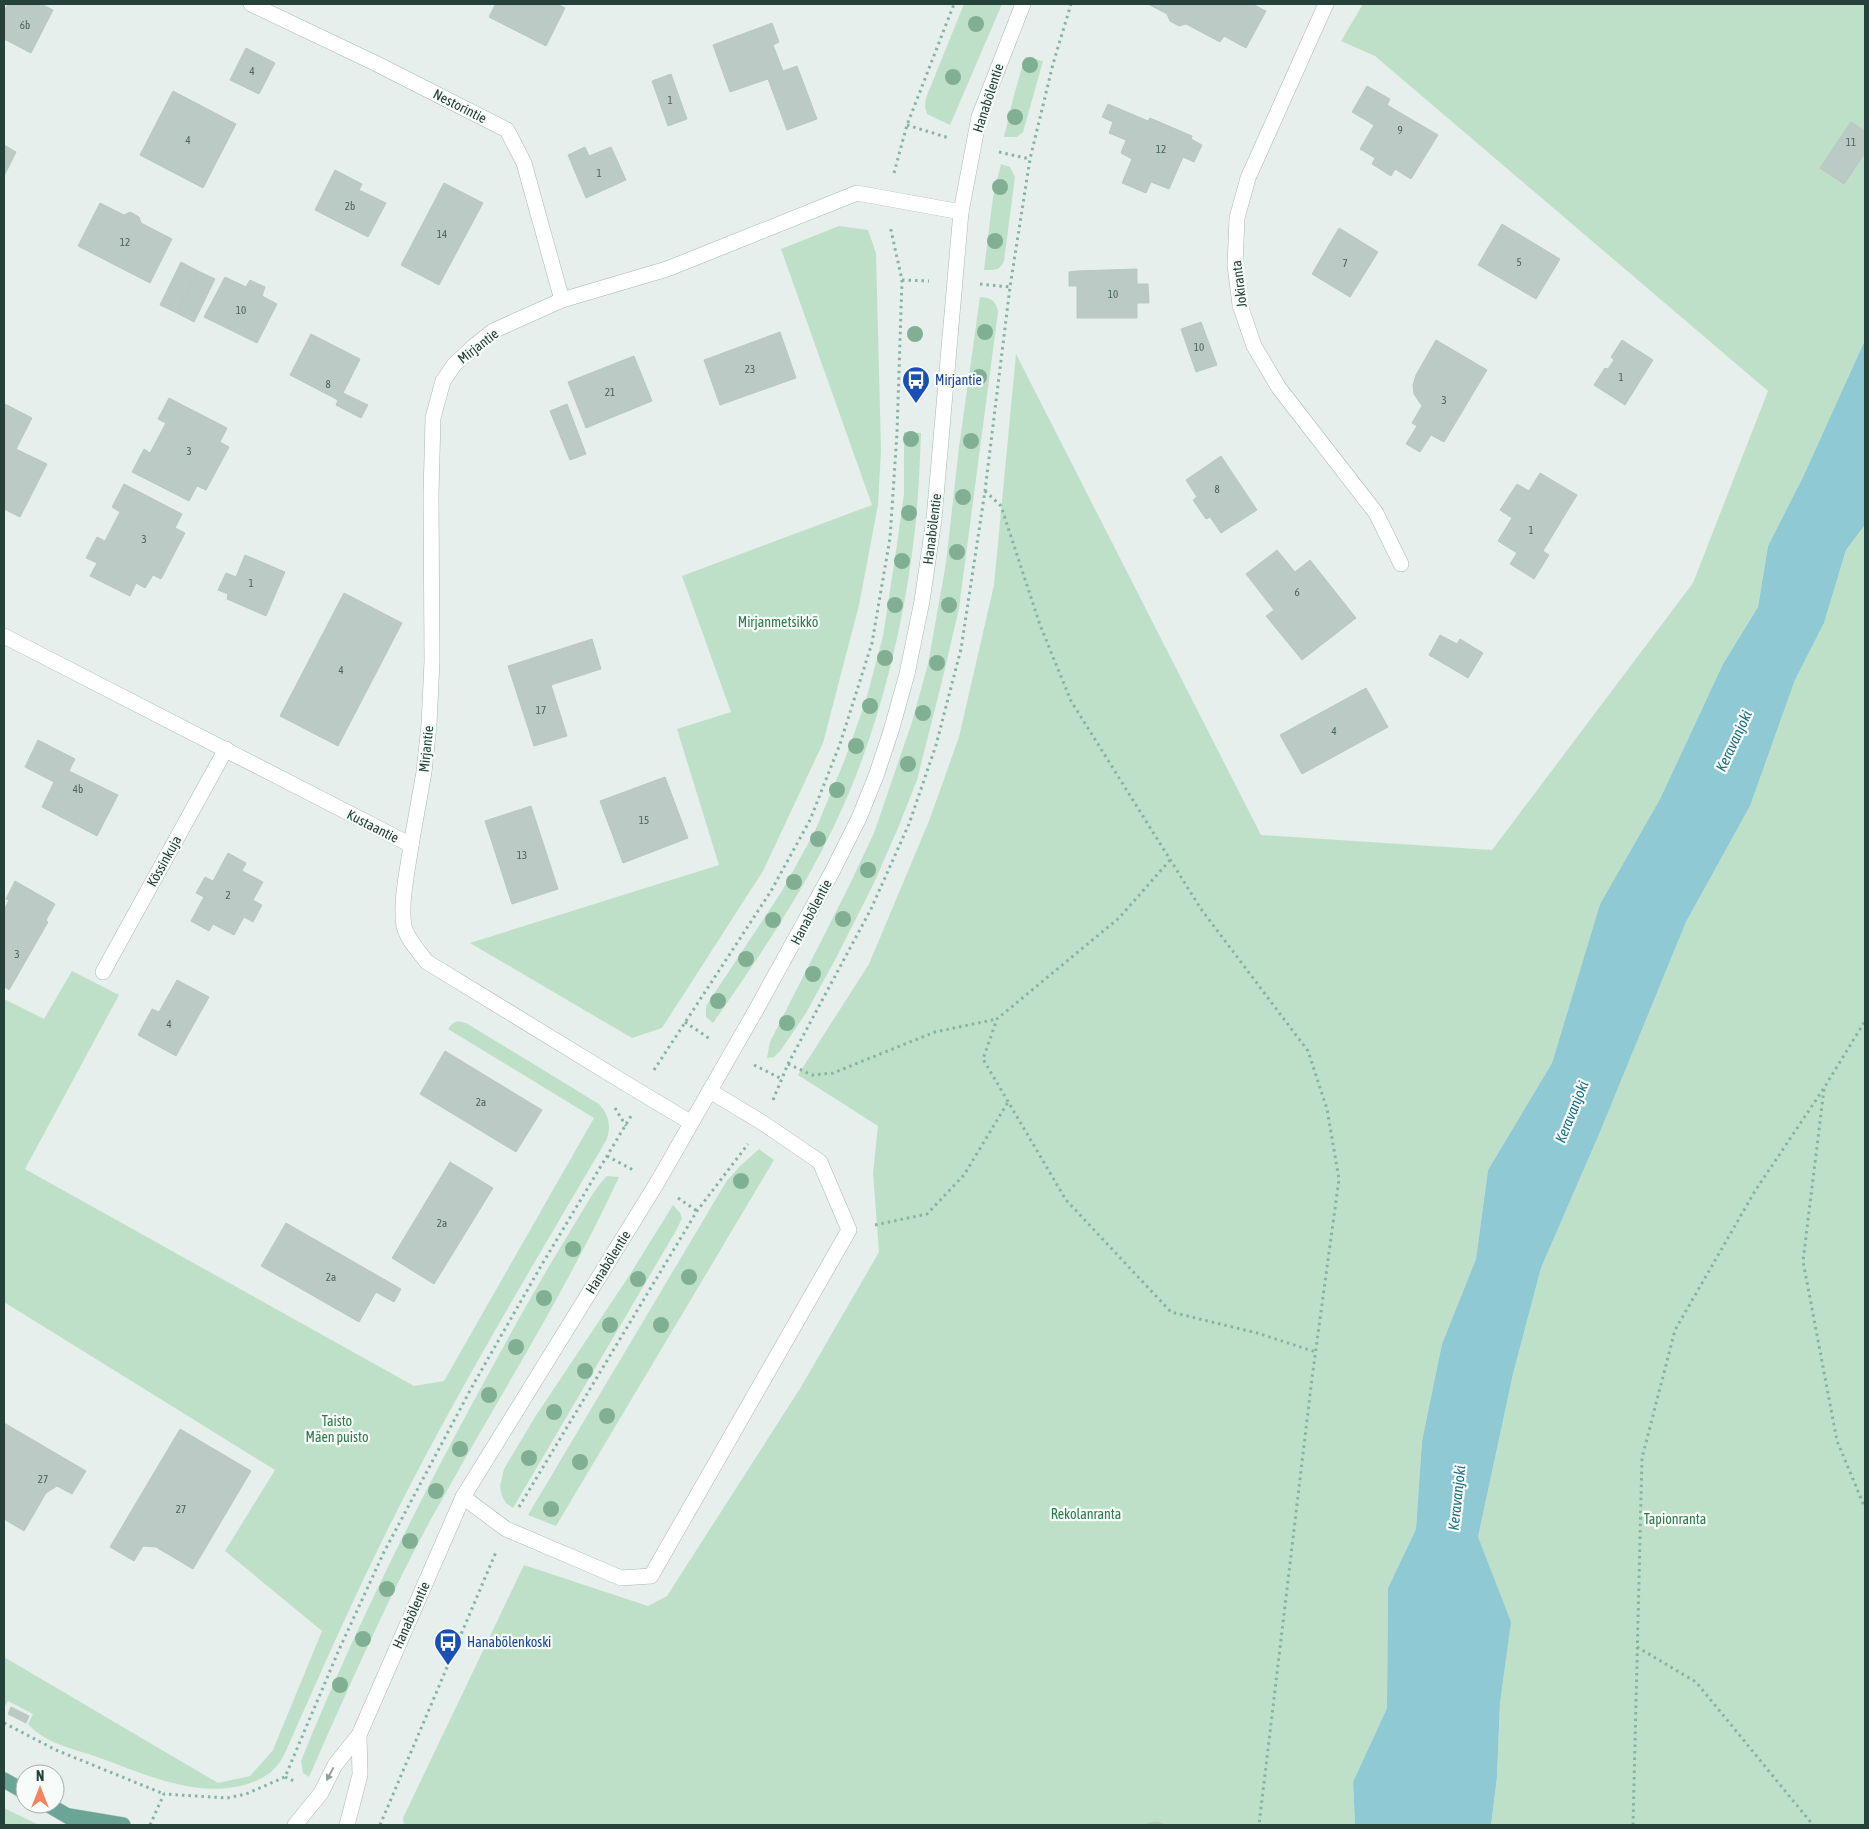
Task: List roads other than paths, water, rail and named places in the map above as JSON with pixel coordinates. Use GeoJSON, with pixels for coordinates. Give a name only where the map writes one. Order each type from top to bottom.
{"type":"FeatureCollection","features":[{"type":"Feature","properties":{"kind":"main road"},"geometry":{"type":"LineString","coordinates":[[4,1780],[15,1786]]}},
{"type":"Feature","properties":{"kind":"main road"},"geometry":{"type":"LineString","coordinates":[[64,1814],[81,1825]]}},
{"type":"Feature","properties":{"kind":"main road"},"geometry":{"type":"LineString","coordinates":[[68,1816],[124,1825]]}},
{"type":"Feature","properties":{"kind":"street","name":"Nestorintie"},"geometry":{"type":"LineString","coordinates":[[251,4],[375,62],[507,130],[524,163],[562,300]]}},
{"type":"Feature","properties":{"kind":"street","name":"Hanabölentie"},"geometry":{"type":"LineString","coordinates":[[294,1825],[321,1793],[335,1765],[359,1735],[463,1497],[656,1183],[690,1122],[710,1091],[793,944],[852,833],[876,776],[891,732],[911,656],[922,601],[934,519],[961,212],[979,117],[1023,4]]}},
{"type":"Feature","properties":{"kind":"street","name":"Jokiranta"},"geometry":{"type":"LineString","coordinates":[[1326,4],[1248,178],[1237,218],[1235,265],[1240,305],[1254,346],[1279,388],[1376,513],[1401,564]]}},
{"type":"Feature","properties":{"kind":"street","name":"Mirjantie"},"geometry":{"type":"LineString","coordinates":[[412,845],[424,772],[429,725],[432,661],[431,495],[433,418],[443,381],[454,365],[493,331],[562,300],[667,270],[857,193],[961,212]]}},
{"type":"Feature","properties":{"kind":"street","name":"Kustaantie"},"geometry":{"type":"LineString","coordinates":[[4,636],[412,845],[404,896],[404,927],[413,944],[427,962],[690,1122]]}},
{"type":"Feature","properties":{"kind":"street","name":"Kössinkuja"},"geometry":{"type":"LineString","coordinates":[[103,972],[226,749]]}},
{"type":"Feature","properties":{"kind":"street"},"geometry":{"type":"LineString","coordinates":[[463,1497],[506,1530],[620,1578],[652,1576],[849,1230],[820,1162],[763,1123],[710,1091]]}},
{"type":"Feature","properties":{"kind":"street","name":"Hanabölentie"},"geometry":{"type":"LineString","coordinates":[[347,1825],[360,1775],[359,1735]]}},
{"type":"Feature","properties":{"kind":"water","name":"Keravanjoki"},"geometry":{"type":"Polygon","coordinates":[[[1865,340],[1865,525],[1846,550],[1824,623],[1795,680],[1750,806],[1686,922],[1600,1132],[1541,1268],[1513,1374],[1478,1537],[1511,1622],[1500,1702],[1497,1777],[1491,1825],[1355,1825],[1353,1782],[1387,1708],[1388,1588],[1416,1529],[1422,1441],[1442,1344],[1476,1259],[1488,1170],[1552,1063],[1600,904],[1660,799],[1723,664],[1758,607],[1768,546],[1803,477],[1865,340]]]}},
{"type":"Feature","properties":{"kind":"place","name":"Mirjantie"},"geometry":{"type":"Point","coordinates":[916,404]}},
{"type":"Feature","properties":{"kind":"place","name":"Hanabölenkoski"},"geometry":{"type":"Point","coordinates":[448,1666]}},
{"type":"Feature","properties":{"kind":"park label","name":"Mirjanmetsikkö"},"geometry":{"type":"Point","coordinates":[778,622]}},
{"type":"Feature","properties":{"kind":"park label","name":"Taisto Mäen puisto"},"geometry":{"type":"Point","coordinates":[337,1429]}},
{"type":"Feature","properties":{"kind":"park label","name":"Rekolanranta"},"geometry":{"type":"Point","coordinates":[1086,1514]}},
{"type":"Feature","properties":{"kind":"park label","name":"Tapionranta"},"geometry":{"type":"Point","coordinates":[1675,1519]}}]}
